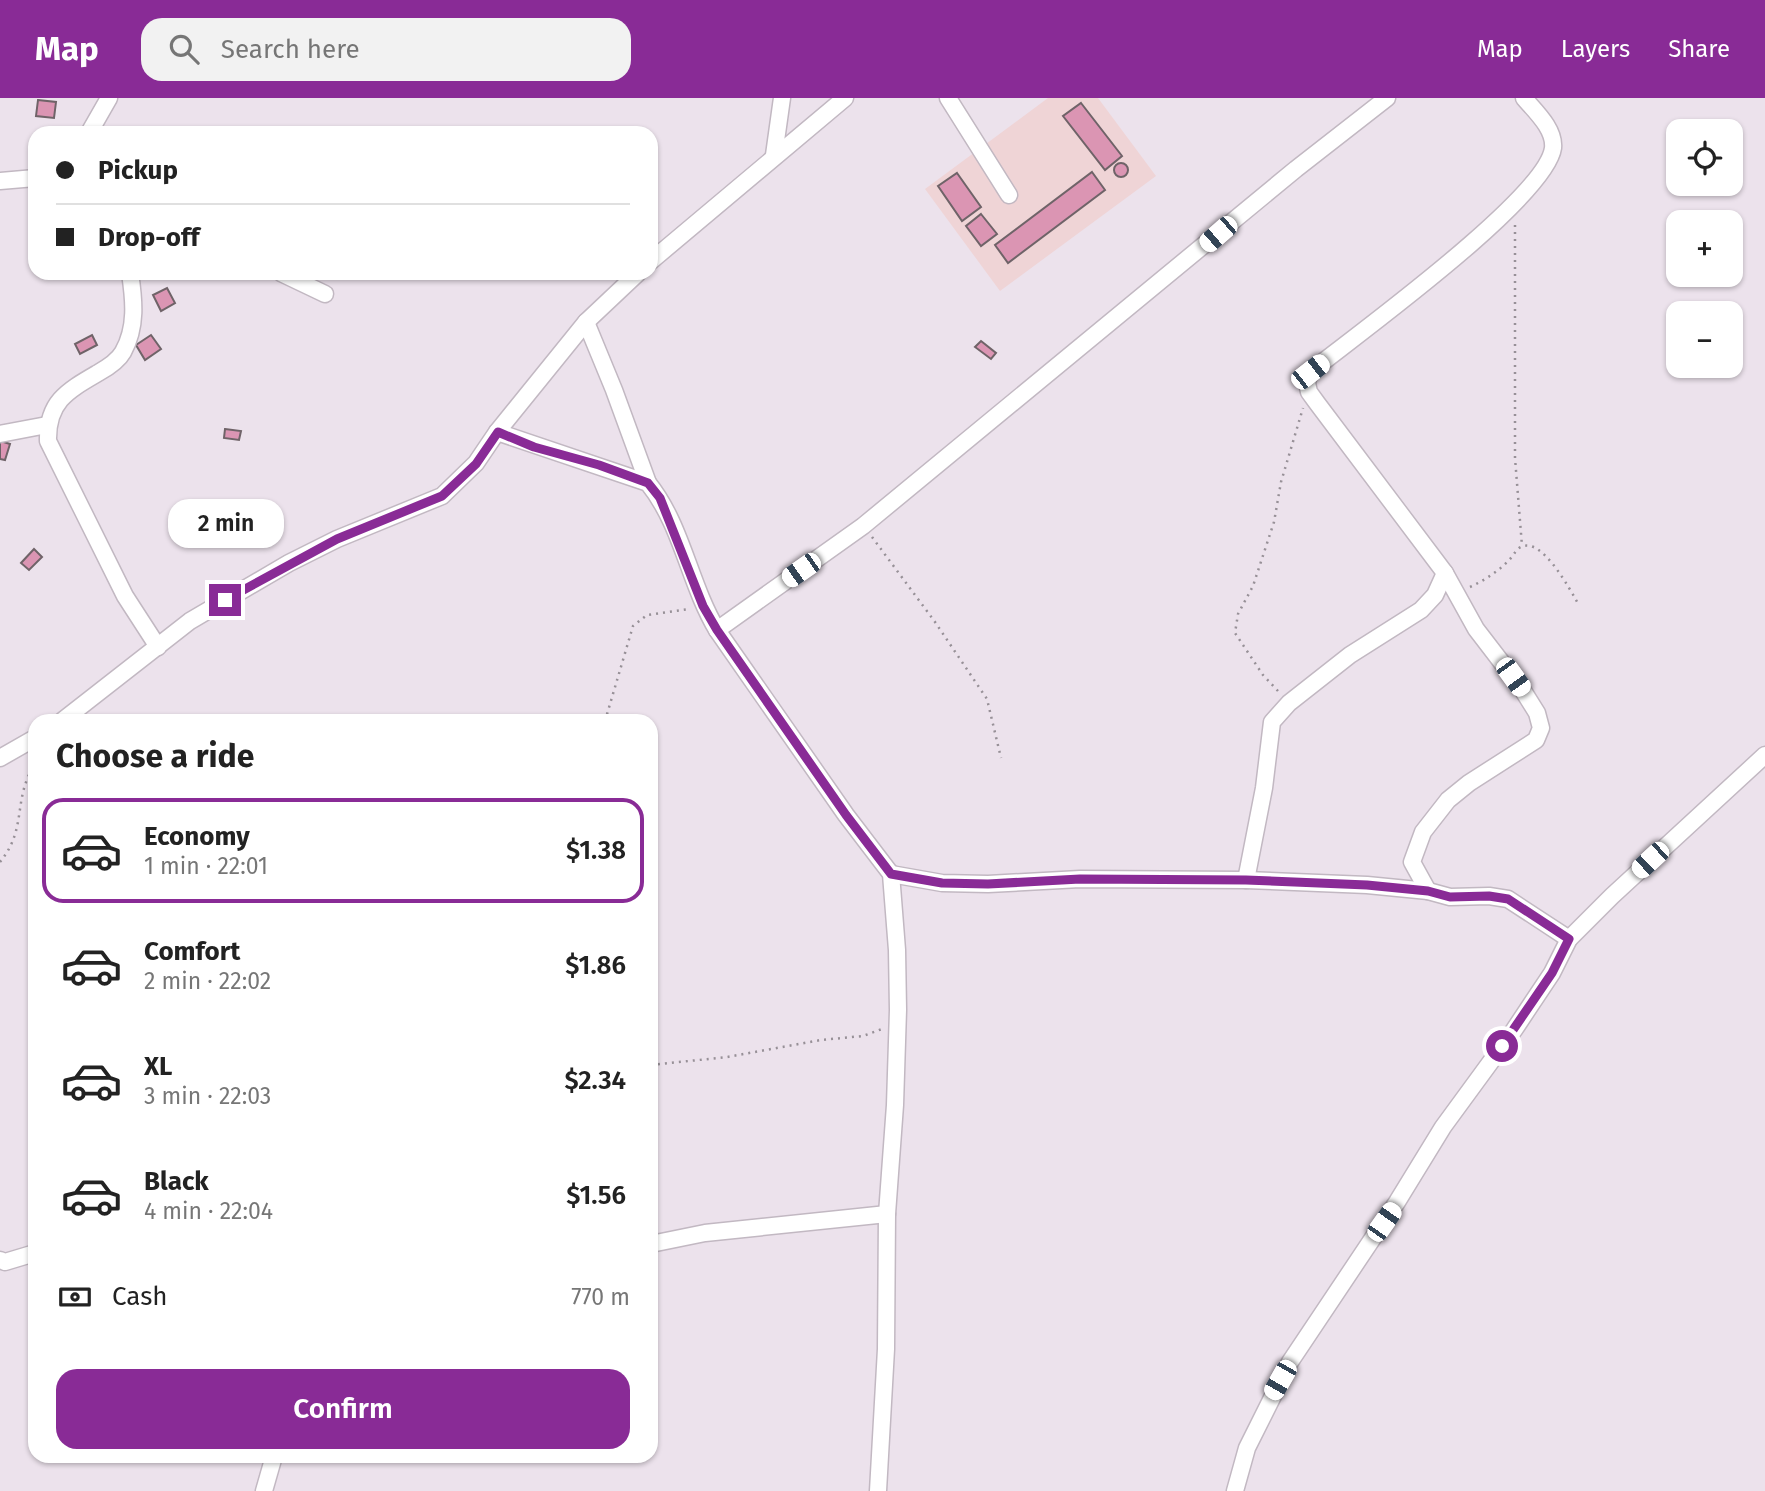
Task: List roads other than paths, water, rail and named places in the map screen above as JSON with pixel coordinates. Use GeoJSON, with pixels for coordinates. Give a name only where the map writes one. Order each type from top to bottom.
{"type":"FeatureCollection","features":[{"type":"Feature","properties":{"kind":"street"},"geometry":{"type":"LineString","coordinates":[[93,126],[109,98]]}},
{"type":"Feature","properties":{"kind":"street"},"geometry":{"type":"LineString","coordinates":[[774,155],[782,98]]}},
{"type":"Feature","properties":{"kind":"street"},"geometry":{"type":"LineString","coordinates":[[658,255],[845,98]]}},
{"type":"Feature","properties":{"kind":"street"},"geometry":{"type":"LineString","coordinates":[[948,98],[1009,195]]}},
{"type":"Feature","properties":{"kind":"street"},"geometry":{"type":"LineString","coordinates":[[717,630],[863,526],[1296,169],[1387,98]]}},
{"type":"Feature","properties":{"kind":"street"},"geometry":{"type":"LineString","coordinates":[[1428,891],[1412,862],[1420,840],[1434,816],[1469,783],[1536,740],[1541,727],[1537,713],[1476,629],[1445,573],[1309,392],[1307,383],[1310,372],[1387,314],[1512,205],[1549,161],[1553,149],[1552,138],[1544,121],[1524,98]]}},
{"type":"Feature","properties":{"kind":"street"},"geometry":{"type":"LineString","coordinates":[[0,181],[28,179]]}},
{"type":"Feature","properties":{"kind":"street"},"geometry":{"type":"LineString","coordinates":[[131,280],[135,308],[122,355],[65,393],[51,413],[47,425],[48,441],[125,596],[159,647]]}},
{"type":"Feature","properties":{"kind":"street"},"geometry":{"type":"LineString","coordinates":[[296,280],[325,294]]}},
{"type":"Feature","properties":{"kind":"street"},"geometry":{"type":"LineString","coordinates":[[71,714],[190,621],[289,563],[337,539],[442,496],[476,464],[498,432],[586,322],[631,280]]}},
{"type":"Feature","properties":{"kind":"street"},"geometry":{"type":"LineString","coordinates":[[586,322],[648,483],[660,498],[703,606],[846,815],[891,874],[897,950],[897,1024],[895,1105],[887,1214],[886,1349],[878,1491]]}},
{"type":"Feature","properties":{"kind":"street"},"geometry":{"type":"LineString","coordinates":[[0,434],[47,425]]}},
{"type":"Feature","properties":{"kind":"street"},"geometry":{"type":"LineString","coordinates":[[498,432],[534,447],[599,465],[648,483]]}},
{"type":"Feature","properties":{"kind":"street"},"geometry":{"type":"LineString","coordinates":[[1246,880],[1265,788],[1272,722],[1289,703],[1350,655],[1421,610],[1435,595],[1445,573]]}},
{"type":"Feature","properties":{"kind":"street"},"geometry":{"type":"LineString","coordinates":[[0,758],[28,742]]}},
{"type":"Feature","properties":{"kind":"street"},"geometry":{"type":"LineString","coordinates":[[1236,1491],[1247,1448],[1290,1362],[1397,1202],[1443,1127],[1514,1031],[1552,973],[1569,939],[1765,755]]}},
{"type":"Feature","properties":{"kind":"street"},"geometry":{"type":"LineString","coordinates":[[891,874],[942,883],[988,884],[1080,879],[1246,880],[1428,891],[1450,897],[1489,896],[1508,899],[1569,939]]}},
{"type":"Feature","properties":{"kind":"street"},"geometry":{"type":"LineString","coordinates":[[658,1243],[705,1233],[887,1214]]}},
{"type":"Feature","properties":{"kind":"street"},"geometry":{"type":"LineString","coordinates":[[0,1260],[5,1262],[28,1255]]}},
{"type":"Feature","properties":{"kind":"street"},"geometry":{"type":"LineString","coordinates":[[264,1491],[272,1463]]}}]}
